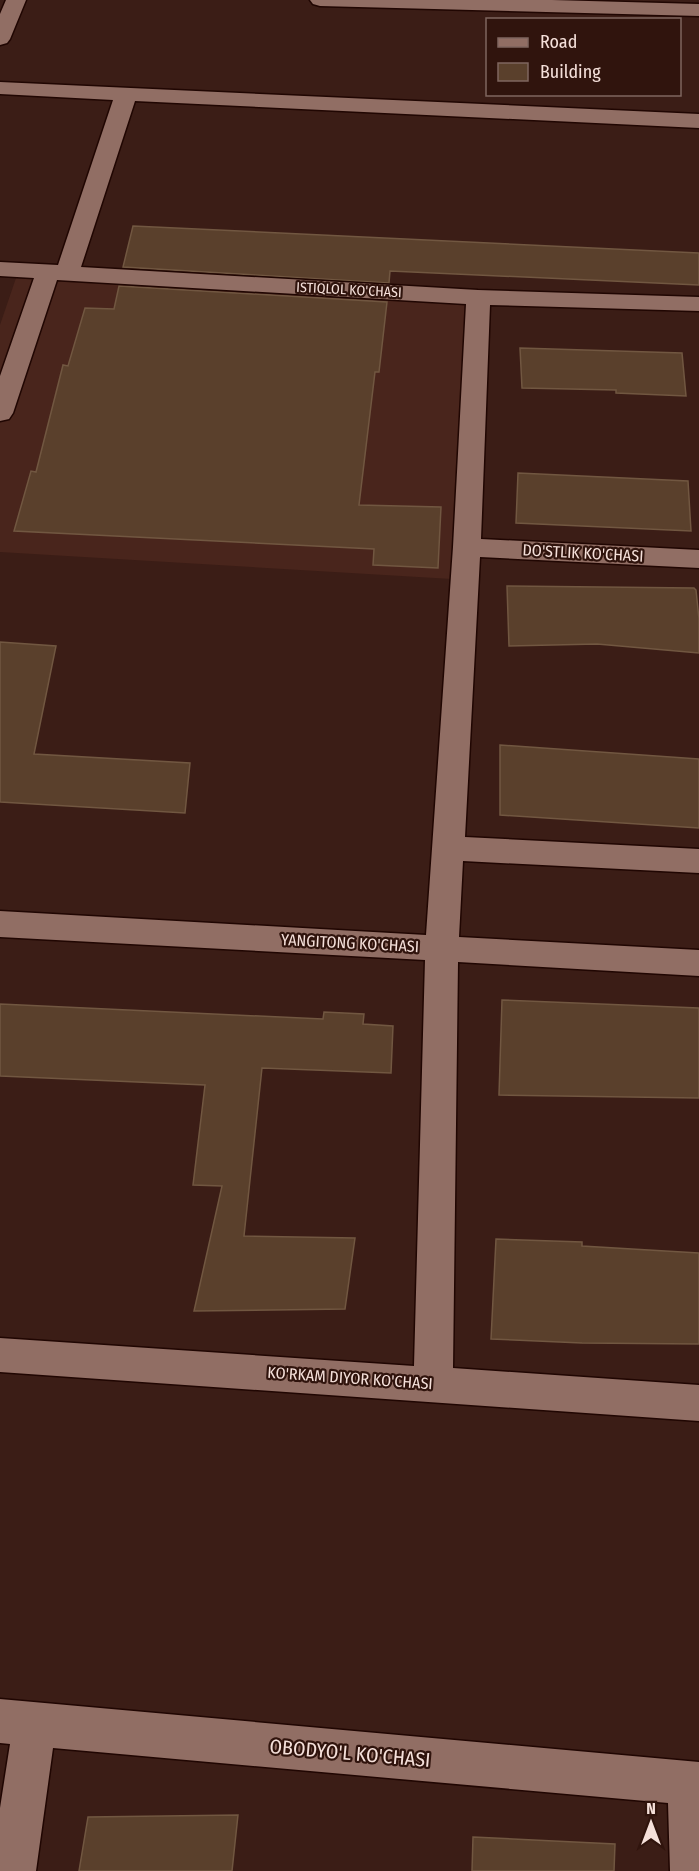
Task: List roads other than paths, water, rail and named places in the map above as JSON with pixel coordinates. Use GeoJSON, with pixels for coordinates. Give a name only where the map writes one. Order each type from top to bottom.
{"type":"FeatureCollection","features":[{"type":"Feature","properties":{"kind":"street"},"geometry":{"type":"LineString","coordinates":[[0,39],[16,0]]}},
{"type":"Feature","properties":{"kind":"street"},"geometry":{"type":"LineString","coordinates":[[320,0],[699,10]]}},
{"type":"Feature","properties":{"kind":"street"},"geometry":{"type":"LineString","coordinates":[[0,88],[699,121]]}},
{"type":"Feature","properties":{"kind":"street"},"geometry":{"type":"LineString","coordinates":[[0,413],[58,272],[126,94]]}},
{"type":"Feature","properties":{"kind":"street","name":"ISTIQLOL KO'CHASI"},"geometry":{"type":"LineString","coordinates":[[0,269],[478,297],[699,304]]}},
{"type":"Feature","properties":{"kind":"street"},"geometry":{"type":"LineString","coordinates":[[434,1383],[442,948],[467,547],[478,297]]}},
{"type":"Feature","properties":{"kind":"street","name":"DO'STLIK KO'CHASI"},"geometry":{"type":"LineString","coordinates":[[467,547],[699,559]]}},
{"type":"Feature","properties":{"kind":"street"},"geometry":{"type":"LineString","coordinates":[[447,848],[699,861]]}},
{"type":"Feature","properties":{"kind":"street","name":"YANGITONG KO'CHASI"},"geometry":{"type":"LineString","coordinates":[[0,924],[699,963]]}},
{"type":"Feature","properties":{"kind":"street","name":"KO'RKAM DIYOR KO'CHASI"},"geometry":{"type":"LineString","coordinates":[[0,1354],[699,1403]]}},
{"type":"Feature","properties":{"kind":"street"},"geometry":{"type":"LineString","coordinates":[[13,1871],[17,1723]]}},
{"type":"Feature","properties":{"kind":"street","name":"OBODYO'L KO'CHASI"},"geometry":{"type":"LineString","coordinates":[[17,1723],[694,1784]]}},
{"type":"Feature","properties":{"kind":"street"},"geometry":{"type":"LineString","coordinates":[[693,1871],[694,1784]]}}]}
